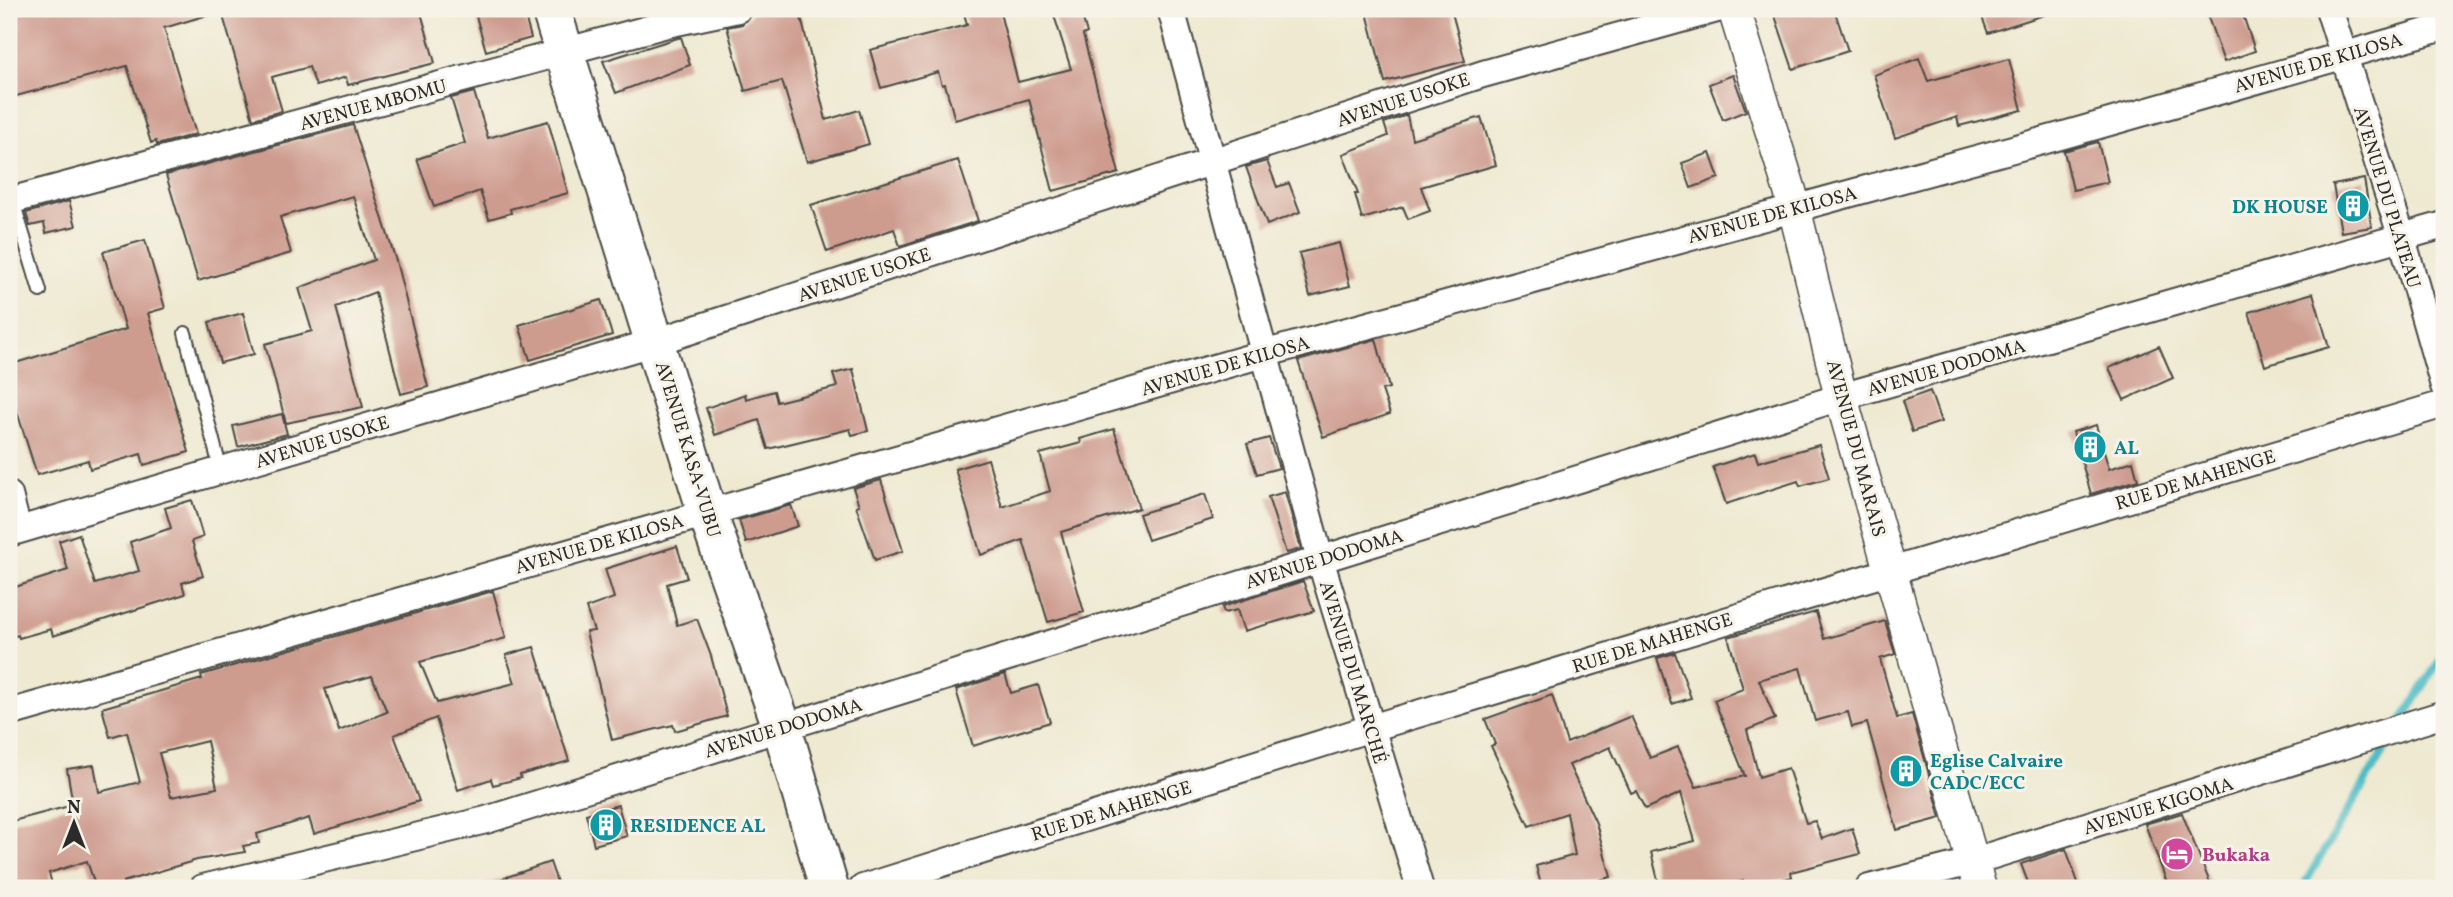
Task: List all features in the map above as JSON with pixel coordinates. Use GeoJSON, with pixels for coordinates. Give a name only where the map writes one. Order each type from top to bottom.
{"type":"FeatureCollection","features":[{"type":"Feature","properties":{"kind":"main road","name":"AVENUE KASA-VUBU"},"geometry":{"type":"LineString","coordinates":[[551,9],[707,512],[782,727],[829,888]]}},
{"type":"Feature","properties":{"kind":"street","name":"AVENUE MBOMU"},"geometry":{"type":"LineString","coordinates":[[11,201],[564,54],[667,24],[738,9]]}},
{"type":"Feature","properties":{"kind":"street","name":"AVENUE DU MARCHÉ"},"geometry":{"type":"LineString","coordinates":[[1171,9],[1320,559],[1420,888]]}},
{"type":"Feature","properties":{"kind":"street","name":"AVENUE USOKE"},"geometry":{"type":"LineString","coordinates":[[14,532],[655,342],[1483,74],[1717,9]]}},
{"type":"Feature","properties":{"kind":"street","name":"AVENUE DU MARAIS"},"geometry":{"type":"LineString","coordinates":[[1734,9],[1794,208],[1842,397],[1975,875]]}},
{"type":"Feature","properties":{"kind":"street","name":"AVENUE DU PLATEAU"},"geometry":{"type":"LineString","coordinates":[[2329,9],[2402,238],[2444,386]]}},
{"type":"Feature","properties":{"kind":"street","name":"AVENUE DE KILOSA"},"geometry":{"type":"LineString","coordinates":[[9,713],[1264,354],[2444,27]]}},
{"type":"Feature","properties":{"kind":"street","name":"AVENUE DODOMA"},"geometry":{"type":"LineString","coordinates":[[203,888],[486,820],[1842,397],[2444,225]]}},
{"type":"Feature","properties":{"kind":"street","name":"RUE DE MAHENGE"},"geometry":{"type":"LineString","coordinates":[[863,888],[1371,728],[2444,404]]}},
{"type":"Feature","properties":{"kind":"street"},"geometry":{"type":"LineString","coordinates":[[9,495],[14,532]]}},
{"type":"Feature","properties":{"kind":"street","name":"AVENUE KIGOMA"},"geometry":{"type":"LineString","coordinates":[[1869,888],[1975,875],[2434,717]]}},
{"type":"Feature","properties":{"kind":"lane"},"geometry":{"type":"LineString","coordinates":[[11,201],[40,291]]}},
{"type":"Feature","properties":{"kind":"lane"},"geometry":{"type":"LineString","coordinates":[[185,333],[221,471]]}},
{"type":"Feature","properties":{"kind":"building"},"geometry":{"type":"Polygon","coordinates":[[[9,9],[210,9],[211,14],[164,28],[196,134],[157,145],[156,141],[151,143],[127,66],[9,98],[9,9]]]}},
{"type":"Feature","properties":{"kind":"building"},"geometry":{"type":"Polygon","coordinates":[[[249,9],[420,9],[435,63],[348,85],[346,77],[316,86],[309,67],[272,77],[282,111],[253,119],[223,16],[249,9]]]}},
{"type":"Feature","properties":{"kind":"building"},"geometry":{"type":"Polygon","coordinates":[[[474,9],[523,9],[531,38],[486,51],[474,9]]]}},
{"type":"Feature","properties":{"kind":"building"},"geometry":{"type":"Polygon","coordinates":[[[766,9],[799,9],[826,120],[859,110],[869,144],[807,162],[782,81],[745,91],[727,27],[742,24],[753,12],[766,9]]]}},
{"type":"Feature","properties":{"kind":"building"},"geometry":{"type":"Polygon","coordinates":[[[963,9],[999,9],[1018,82],[1071,69],[1052,9],[1080,9],[1087,33],[1083,35],[1119,173],[1053,191],[1029,99],[955,120],[945,84],[942,85],[938,72],[881,88],[870,50],[967,25],[963,9]]]}},
{"type":"Feature","properties":{"kind":"building"},"geometry":{"type":"Polygon","coordinates":[[[1366,9],[1451,9],[1465,61],[1385,82],[1366,9]]]}},
{"type":"Feature","properties":{"kind":"building"},"geometry":{"type":"Polygon","coordinates":[[[1787,9],[1834,9],[1848,51],[1793,69],[1774,13],[1787,9]]]}},
{"type":"Feature","properties":{"kind":"building"},"geometry":{"type":"Polygon","coordinates":[[[1979,9],[2049,9],[2050,13],[1988,33],[1979,9]]]}},
{"type":"Feature","properties":{"kind":"building"},"geometry":{"type":"Polygon","coordinates":[[[2205,9],[2241,9],[2255,51],[2224,62],[2205,9]]]}},
{"type":"Feature","properties":{"kind":"building"},"geometry":{"type":"Polygon","coordinates":[[[681,37],[690,65],[616,93],[603,61],[681,37]]]}},
{"type":"Feature","properties":{"kind":"building"},"geometry":{"type":"Polygon","coordinates":[[[1919,58],[1928,81],[2009,59],[2022,110],[1959,126],[1957,117],[1895,138],[1874,75],[1919,58]]]}},
{"type":"Feature","properties":{"kind":"building"},"geometry":{"type":"Polygon","coordinates":[[[1733,75],[1746,111],[1723,120],[1709,84],[1733,75]]]}},
{"type":"Feature","properties":{"kind":"building"},"geometry":{"type":"Polygon","coordinates":[[[474,92],[488,138],[548,121],[568,193],[510,209],[511,213],[489,219],[480,191],[434,207],[417,159],[465,143],[451,98],[474,92]]]}},
{"type":"Feature","properties":{"kind":"building"},"geometry":{"type":"Polygon","coordinates":[[[1407,115],[1412,139],[1481,117],[1496,165],[1421,187],[1430,211],[1408,219],[1403,207],[1362,219],[1355,194],[1358,194],[1343,154],[1388,136],[1384,123],[1407,115]]]}},
{"type":"Feature","properties":{"kind":"building"},"geometry":{"type":"Polygon","coordinates":[[[353,125],[396,261],[428,387],[401,394],[375,292],[336,307],[363,407],[286,423],[265,344],[312,331],[299,288],[374,260],[353,196],[280,217],[291,253],[198,281],[166,175],[353,125]]]}},
{"type":"Feature","properties":{"kind":"building"},"geometry":{"type":"Polygon","coordinates":[[[2098,142],[2108,182],[2073,190],[2064,151],[2098,142]]]}},
{"type":"Feature","properties":{"kind":"building"},"geometry":{"type":"Polygon","coordinates":[[[1710,153],[1719,178],[1691,188],[1682,163],[1710,153]]]}},
{"type":"Feature","properties":{"kind":"building"},"geometry":{"type":"Polygon","coordinates":[[[958,160],[978,221],[900,246],[894,229],[827,252],[811,205],[958,160]]]}},
{"type":"Feature","properties":{"kind":"building"},"geometry":{"type":"Polygon","coordinates":[[[1267,161],[1277,187],[1289,183],[1300,212],[1267,225],[1246,167],[1267,161]]]}},
{"type":"Feature","properties":{"kind":"building","name":"DK HOUSE"},"geometry":{"type":"Polygon","coordinates":[[[2364,179],[2372,227],[2341,232],[2333,185],[2364,179]]]}},
{"type":"Feature","properties":{"kind":"building"},"geometry":{"type":"Polygon","coordinates":[[[69,201],[76,226],[46,233],[44,223],[30,226],[26,213],[69,201]]]}},
{"type":"Feature","properties":{"kind":"building"},"geometry":{"type":"Polygon","coordinates":[[[145,240],[165,308],[148,313],[189,452],[144,465],[141,454],[90,469],[88,460],[37,475],[9,386],[9,365],[126,329],[103,252],[145,240]]]}},
{"type":"Feature","properties":{"kind":"building"},"geometry":{"type":"Polygon","coordinates":[[[1339,243],[1350,286],[1310,296],[1299,253],[1339,243]]]}},
{"type":"Feature","properties":{"kind":"building"},"geometry":{"type":"Polygon","coordinates":[[[2313,293],[2329,347],[2265,366],[2249,312],[2313,293]]]}},
{"type":"Feature","properties":{"kind":"building"},"geometry":{"type":"Polygon","coordinates":[[[601,300],[612,335],[530,360],[519,325],[601,300]]]}},
{"type":"Feature","properties":{"kind":"building"},"geometry":{"type":"Polygon","coordinates":[[[243,313],[254,354],[220,363],[209,322],[243,313]]]}},
{"type":"Feature","properties":{"kind":"building"},"geometry":{"type":"Polygon","coordinates":[[[1376,339],[1389,388],[1382,390],[1390,414],[1323,437],[1298,361],[1376,339]]]}},
{"type":"Feature","properties":{"kind":"building"},"geometry":{"type":"Polygon","coordinates":[[[2159,346],[2173,378],[2124,400],[2109,368],[2159,346]]]}},
{"type":"Feature","properties":{"kind":"building"},"geometry":{"type":"Polygon","coordinates":[[[853,369],[868,431],[852,435],[850,429],[768,449],[759,420],[715,435],[706,408],[745,394],[746,399],[774,391],[777,402],[837,387],[833,374],[853,369]]]}},
{"type":"Feature","properties":{"kind":"building"},"geometry":{"type":"Polygon","coordinates":[[[1930,391],[1941,422],[1912,432],[1902,401],[1930,391]]]}},
{"type":"Feature","properties":{"kind":"building"},"geometry":{"type":"Polygon","coordinates":[[[282,414],[287,434],[238,447],[233,426],[282,414]]]}},
{"type":"Feature","properties":{"kind":"building","name":"AL"},"geometry":{"type":"Polygon","coordinates":[[[2096,425],[2109,469],[2133,461],[2138,480],[2091,494],[2073,432],[2096,425]]]}},
{"type":"Feature","properties":{"kind":"building"},"geometry":{"type":"Polygon","coordinates":[[[1114,429],[1139,508],[1061,532],[1084,612],[1048,622],[1023,540],[981,555],[955,469],[988,459],[1002,507],[1050,491],[1040,454],[1081,443],[1080,439],[1114,429]]]}},
{"type":"Feature","properties":{"kind":"building"},"geometry":{"type":"Polygon","coordinates":[[[1269,438],[1279,468],[1257,474],[1247,444],[1269,438]]]}},
{"type":"Feature","properties":{"kind":"building"},"geometry":{"type":"Polygon","coordinates":[[[1819,445],[1829,478],[1800,486],[1798,481],[1726,504],[1713,467],[1755,453],[1758,462],[1819,445]]]}},
{"type":"Feature","properties":{"kind":"building"},"geometry":{"type":"Polygon","coordinates":[[[881,480],[903,551],[875,560],[856,506],[859,505],[853,488],[881,480]]]}},
{"type":"Feature","properties":{"kind":"building"},"geometry":{"type":"Polygon","coordinates":[[[1285,492],[1301,549],[1286,553],[1268,497],[1285,492]]]}},
{"type":"Feature","properties":{"kind":"building"},"geometry":{"type":"Polygon","coordinates":[[[1205,494],[1213,519],[1148,540],[1139,514],[1205,494]]]}},
{"type":"Feature","properties":{"kind":"building"},"geometry":{"type":"Polygon","coordinates":[[[192,500],[203,537],[192,541],[203,576],[182,583],[185,594],[53,636],[51,629],[9,638],[9,589],[68,570],[59,541],[79,534],[95,584],[139,571],[130,542],[171,528],[165,508],[192,500]]]}},
{"type":"Feature","properties":{"kind":"building"},"geometry":{"type":"Polygon","coordinates":[[[791,505],[798,526],[746,543],[739,520],[791,505]]]}},
{"type":"Feature","properties":{"kind":"building"},"geometry":{"type":"Polygon","coordinates":[[[677,546],[687,578],[667,584],[677,625],[697,619],[711,656],[727,716],[675,731],[673,725],[612,740],[586,632],[594,631],[586,608],[614,598],[605,569],[677,546]]]}},
{"type":"Feature","properties":{"kind":"building"},"geometry":{"type":"Polygon","coordinates":[[[1303,581],[1314,611],[1244,631],[1237,610],[1224,613],[1222,607],[1303,581]]]}},
{"type":"Feature","properties":{"kind":"building"},"geometry":{"type":"Polygon","coordinates":[[[493,591],[506,638],[420,662],[437,703],[515,683],[506,655],[534,647],[569,761],[520,775],[521,778],[493,785],[491,779],[458,790],[436,718],[394,735],[419,801],[314,834],[309,818],[257,834],[259,843],[243,846],[245,852],[197,860],[123,882],[125,888],[96,888],[87,861],[49,873],[53,888],[9,888],[9,822],[73,805],[67,769],[94,765],[99,792],[140,782],[127,732],[110,737],[102,708],[202,679],[201,675],[493,591]],[[372,676],[325,689],[339,731],[387,712],[372,676]],[[207,741],[159,753],[171,797],[217,788],[207,741]]]}},
{"type":"Feature","properties":{"kind":"building"},"geometry":{"type":"Polygon","coordinates":[[[1816,612],[1824,639],[1885,621],[1895,654],[1880,659],[1897,718],[1912,714],[1941,818],[1897,830],[1867,723],[1852,727],[1848,712],[1815,721],[1800,668],[1759,680],[1775,719],[1747,730],[1759,777],[1788,768],[1806,823],[1815,821],[1822,839],[1852,828],[1860,854],[1791,872],[1792,877],[1749,888],[1745,888],[1743,881],[1718,888],[1660,888],[1651,852],[1695,841],[1681,793],[1645,809],[1636,791],[1631,793],[1610,747],[1569,765],[1596,823],[1611,877],[1569,888],[1542,888],[1536,866],[1575,855],[1567,813],[1529,826],[1491,746],[1495,744],[1485,719],[1552,695],[1567,743],[1631,716],[1650,758],[1678,747],[1696,787],[1745,776],[1714,700],[1743,689],[1728,637],[1816,612]]]}},
{"type":"Feature","properties":{"kind":"building"},"geometry":{"type":"Polygon","coordinates":[[[1675,653],[1691,698],[1672,704],[1657,658],[1675,653]]]}},
{"type":"Feature","properties":{"kind":"building"},"geometry":{"type":"Polygon","coordinates":[[[1005,674],[1011,693],[1038,685],[1050,722],[973,746],[956,690],[1005,674]]]}},
{"type":"Feature","properties":{"kind":"building","name":"RESIDENCE AL"},"geometry":{"type":"Polygon","coordinates":[[[618,805],[627,836],[594,845],[586,814],[618,805]]]}},
{"type":"Feature","properties":{"kind":"building","name":"Bukaka"},"geometry":{"type":"Polygon","coordinates":[[[2182,813],[2212,888],[2169,888],[2145,824],[2182,813]]]}},
{"type":"Feature","properties":{"kind":"building"},"geometry":{"type":"Polygon","coordinates":[[[2066,849],[2080,888],[2030,888],[2021,864],[2066,849]]]}},
{"type":"Feature","properties":{"kind":"building"},"geometry":{"type":"Polygon","coordinates":[[[550,862],[559,888],[484,888],[484,885],[550,862]]]}},
{"type":"Feature","properties":{"kind":"waterway"},"geometry":{"type":"LineString","coordinates":[[2403,719],[2444,653]]}},
{"type":"Feature","properties":{"kind":"waterway"},"geometry":{"type":"LineString","coordinates":[[2302,888],[2391,739]]}},
{"type":"Feature","properties":{"kind":"place","name":"DK HOUSE"},"geometry":{"type":"Point","coordinates":[2353,206]}},
{"type":"Feature","properties":{"kind":"place","name":"AL"},"geometry":{"type":"Point","coordinates":[2090,447]}},
{"type":"Feature","properties":{"kind":"place","name":"Eglise Calvaire CADC/ECC"},"geometry":{"type":"Point","coordinates":[1906,771]}},
{"type":"Feature","properties":{"kind":"place","name":"RESIDENCE AL"},"geometry":{"type":"Point","coordinates":[606,825]}},
{"type":"Feature","properties":{"kind":"place","name":"Bukaka"},"geometry":{"type":"Point","coordinates":[2177,854]}}]}
